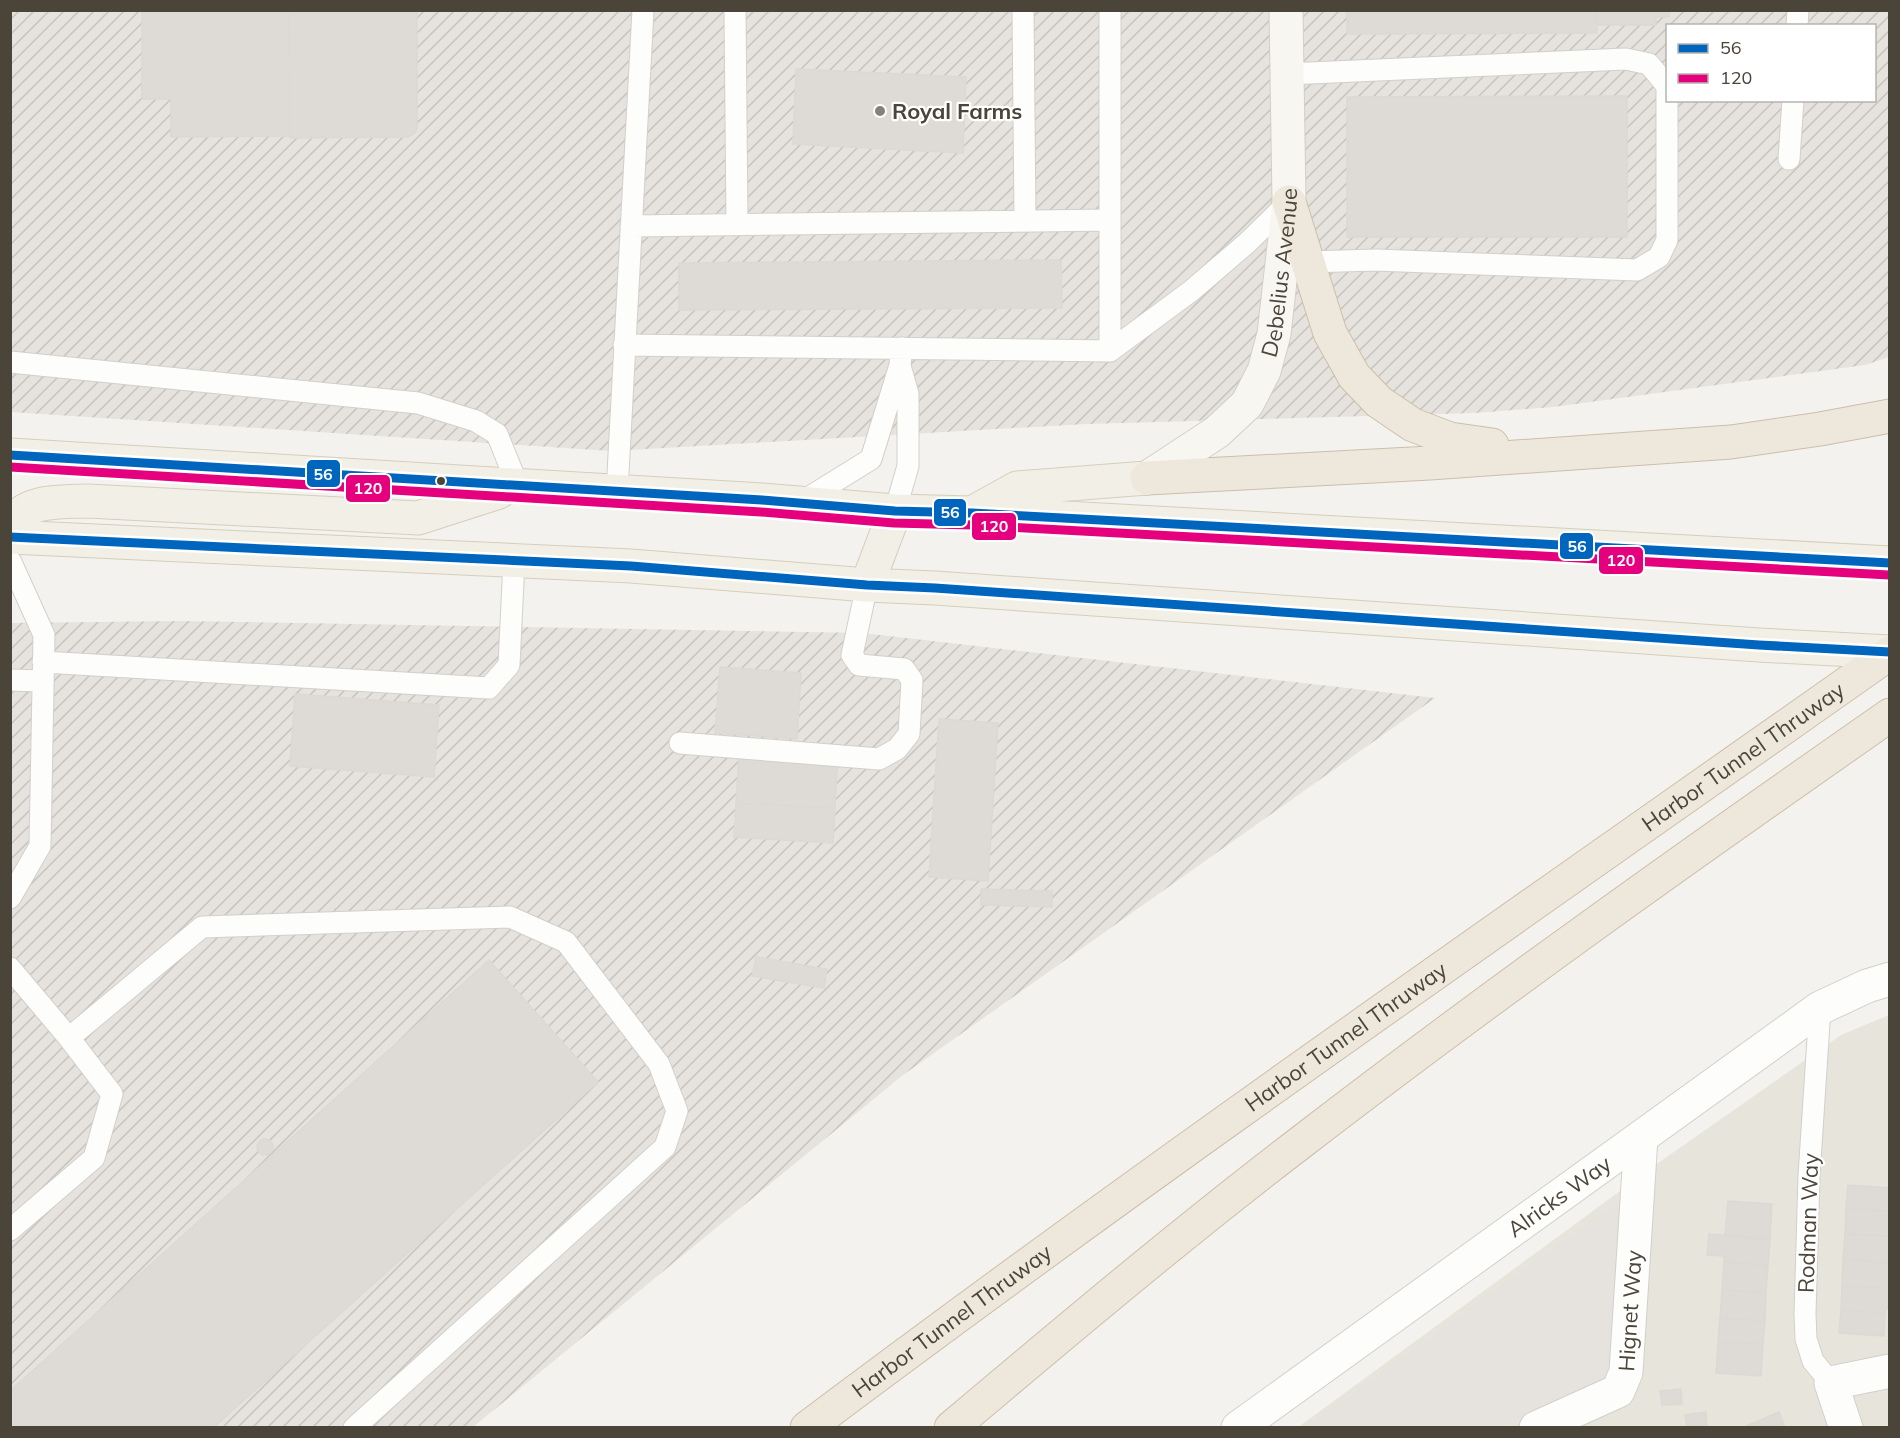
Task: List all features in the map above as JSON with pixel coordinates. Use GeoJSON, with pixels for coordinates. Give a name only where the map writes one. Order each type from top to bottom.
{"type":"FeatureCollection","features":[{"type":"Feature","properties":{"kind":"highway"},"geometry":{"type":"LineString","coordinates":[[1289,202],[1329,333],[1354,376],[1379,402],[1413,425],[1450,439],[1502,446],[1644,449]]}},
{"type":"Feature","properties":{"kind":"highway"},"geometry":{"type":"LineString","coordinates":[[1147,478],[1731,442],[1890,416]]}},
{"type":"Feature","properties":{"kind":"highway","name":"Harbor Tunnel Thruway"},"geometry":{"type":"LineString","coordinates":[[807,1428],[1065,1238],[1378,1013],[1890,653]]}},
{"type":"Feature","properties":{"kind":"highway"},"geometry":{"type":"LineString","coordinates":[[951,1428],[1104,1299],[1299,1144],[1497,995],[1890,715]]}},
{"type":"Feature","properties":{"kind":"main road","name":"Debelius Avenue"},"geometry":{"type":"LineString","coordinates":[[1147,478],[1217,432],[1247,404],[1264,371],[1274,334],[1289,202],[1286,10]]}},
{"type":"Feature","properties":{"kind":"main road"},"geometry":{"type":"LineString","coordinates":[[10,455],[800,502],[895,511],[972,513],[1883,563]]}},
{"type":"Feature","properties":{"kind":"main road"},"geometry":{"type":"LineString","coordinates":[[972,513],[1017,488],[1147,478]]}},
{"type":"Feature","properties":{"kind":"main road"},"geometry":{"type":"LineString","coordinates":[[10,523],[19,512],[47,502],[88,501],[418,518],[518,486]]}},
{"type":"Feature","properties":{"kind":"main road"},"geometry":{"type":"LineString","coordinates":[[867,585],[895,511]]}},
{"type":"Feature","properties":{"kind":"main road"},"geometry":{"type":"LineString","coordinates":[[10,537],[631,566],[867,585],[947,588],[1890,653]]}},
{"type":"Feature","properties":{"kind":"street","name":"Alricks Way"},"geometry":{"type":"LineString","coordinates":[[1238,1428],[1820,1008],[1867,986],[1890,979]]}},
{"type":"Feature","properties":{"kind":"street","name":"Hignet Way"},"geometry":{"type":"LineString","coordinates":[[1536,1428],[1618,1391],[1626,1372],[1641,1138]]}},
{"type":"Feature","properties":{"kind":"street"},"geometry":{"type":"LineString","coordinates":[[1831,1383],[1890,1371]]}},
{"type":"Feature","properties":{"kind":"street","name":"Rodman Way"},"geometry":{"type":"LineString","coordinates":[[1831,1383],[1846,1428]]}},
{"type":"Feature","properties":{"kind":"lane"},"geometry":{"type":"LineString","coordinates":[[616,492],[643,10]]}},
{"type":"Feature","properties":{"kind":"lane"},"geometry":{"type":"LineString","coordinates":[[735,10],[737,225]]}},
{"type":"Feature","properties":{"kind":"lane"},"geometry":{"type":"LineString","coordinates":[[1023,10],[1025,221]]}},
{"type":"Feature","properties":{"kind":"lane"},"geometry":{"type":"LineString","coordinates":[[1110,10],[1110,351]]}},
{"type":"Feature","properties":{"kind":"lane"},"geometry":{"type":"LineString","coordinates":[[1287,74],[1626,59],[1649,64],[1666,85]]}},
{"type":"Feature","properties":{"kind":"lane"},"geometry":{"type":"LineString","coordinates":[[1307,262],[1376,260],[1637,270],[1659,257],[1667,240],[1667,102]]}},
{"type":"Feature","properties":{"kind":"lane"},"geometry":{"type":"LineString","coordinates":[[1789,159],[1793,102]]}},
{"type":"Feature","properties":{"kind":"lane"},"geometry":{"type":"LineString","coordinates":[[624,345],[901,357],[1110,351],[1191,291],[1247,243],[1289,202]]}},
{"type":"Feature","properties":{"kind":"lane"},"geometry":{"type":"LineString","coordinates":[[631,226],[1110,220]]}},
{"type":"Feature","properties":{"kind":"lane"},"geometry":{"type":"LineString","coordinates":[[800,502],[871,459],[901,357]]}},
{"type":"Feature","properties":{"kind":"lane"},"geometry":{"type":"LineString","coordinates":[[895,511],[908,466],[908,394],[901,357]]}},
{"type":"Feature","properties":{"kind":"lane"},"geometry":{"type":"LineString","coordinates":[[10,362],[418,403],[476,421],[497,434],[518,486]]}},
{"type":"Feature","properties":{"kind":"lane"},"geometry":{"type":"LineString","coordinates":[[10,560],[44,635],[40,846],[10,898]]}},
{"type":"Feature","properties":{"kind":"lane"},"geometry":{"type":"LineString","coordinates":[[10,681],[42,671],[141,669],[489,688],[509,665],[514,561]]}},
{"type":"Feature","properties":{"kind":"lane"},"geometry":{"type":"LineString","coordinates":[[680,743],[879,759],[897,749],[909,734],[912,680],[904,669],[859,665],[852,655],[867,585]]}},
{"type":"Feature","properties":{"kind":"lane"},"geometry":{"type":"LineString","coordinates":[[69,1038],[202,927],[510,917],[566,942],[659,1064],[677,1111],[665,1147],[354,1428]]}},
{"type":"Feature","properties":{"kind":"lane"},"geometry":{"type":"LineString","coordinates":[[10,968],[69,1038],[112,1094],[93,1158],[10,1230]]}},
{"type":"Feature","properties":{"kind":"lane","name":"Rodman Way"},"geometry":{"type":"LineString","coordinates":[[1820,1008],[1809,1176],[1805,1314],[1806,1339],[1814,1361],[1831,1383]]}},
{"type":"Feature","properties":{"kind":"shaded area"},"geometry":{"type":"Polygon","coordinates":[[[10,11],[1889,11],[1889,357],[1865,365],[1553,407],[1475,413],[1086,424],[611,451],[11,412],[10,11]]]}},
{"type":"Feature","properties":{"kind":"shaded area"},"geometry":{"type":"Polygon","coordinates":[[[182,621],[862,633],[1435,698],[903,1075],[473,1427],[11,1427],[10,623],[182,621]]]}},
{"type":"Feature","properties":{"kind":"shaded area"},"geometry":{"type":"Polygon","coordinates":[[[1889,1015],[1889,1427],[1297,1428],[1661,1161],[1841,1035],[1889,1015]]]}},
{"type":"Feature","properties":{"kind":"shaded area"},"geometry":{"type":"Polygon","coordinates":[[[1623,1198],[1611,1386],[1498,1427],[1304,1428],[1623,1198]]]}},
{"type":"Feature","properties":{"kind":"building"},"geometry":{"type":"Polygon","coordinates":[[[142,10],[289,10],[290,136],[171,137],[171,99],[142,99],[142,10]]]}},
{"type":"Feature","properties":{"kind":"building"},"geometry":{"type":"Polygon","coordinates":[[[289,10],[417,10],[417,129],[415,133],[408,137],[290,138],[289,10]]]}},
{"type":"Feature","properties":{"kind":"building"},"geometry":{"type":"Polygon","coordinates":[[[1347,10],[1596,10],[1597,33],[1347,34],[1347,10]]]}},
{"type":"Feature","properties":{"kind":"building"},"geometry":{"type":"Polygon","coordinates":[[[1596,10],[1669,10],[1669,17],[1656,17],[1656,25],[1597,25],[1596,10]]]}},
{"type":"Feature","properties":{"kind":"building","name":"Royal Farms"},"geometry":{"type":"Polygon","coordinates":[[[796,69],[966,77],[963,153],[793,144],[796,69]]]}},
{"type":"Feature","properties":{"kind":"building"},"geometry":{"type":"Polygon","coordinates":[[[1627,96],[1627,237],[1347,237],[1347,97],[1627,96]]]}},
{"type":"Feature","properties":{"kind":"building"},"geometry":{"type":"Polygon","coordinates":[[[1061,260],[1062,308],[679,310],[679,263],[1061,260]]]}},
{"type":"Feature","properties":{"kind":"building"},"geometry":{"type":"Polygon","coordinates":[[[720,667],[801,673],[797,739],[715,733],[720,667]]]}},
{"type":"Feature","properties":{"kind":"building"},"geometry":{"type":"Polygon","coordinates":[[[295,694],[439,705],[434,777],[290,766],[295,694]]]}},
{"type":"Feature","properties":{"kind":"building"},"geometry":{"type":"Polygon","coordinates":[[[939,719],[998,723],[988,881],[929,877],[939,719]]]}},
{"type":"Feature","properties":{"kind":"building"},"geometry":{"type":"Polygon","coordinates":[[[739,757],[837,765],[835,808],[736,803],[739,757]]]}},
{"type":"Feature","properties":{"kind":"building"},"geometry":{"type":"Polygon","coordinates":[[[736,803],[835,808],[833,843],[734,837],[736,803]]]}},
{"type":"Feature","properties":{"kind":"building"},"geometry":{"type":"Polygon","coordinates":[[[981,889],[1052,891],[1052,907],[981,905],[981,889]]]}},
{"type":"Feature","properties":{"kind":"building"},"geometry":{"type":"Polygon","coordinates":[[[756,957],[827,969],[824,988],[752,976],[756,957]]]}},
{"type":"Feature","properties":{"kind":"building"},"geometry":{"type":"Polygon","coordinates":[[[489,960],[598,1082],[213,1428],[10,1428],[10,1391],[489,960]]]}},
{"type":"Feature","properties":{"kind":"building"},"geometry":{"type":"Polygon","coordinates":[[[265,1139],[273,1147],[265,1155],[257,1147],[265,1139]]]}},
{"type":"Feature","properties":{"kind":"building"},"geometry":{"type":"Polygon","coordinates":[[[1848,1185],[1890,1188],[1890,1211],[1846,1209],[1848,1185]]]}},
{"type":"Feature","properties":{"kind":"building"},"geometry":{"type":"Polygon","coordinates":[[[1728,1201],[1772,1204],[1770,1239],[1725,1236],[1728,1201]]]}},
{"type":"Feature","properties":{"kind":"building"},"geometry":{"type":"Polygon","coordinates":[[[1846,1209],[1890,1211],[1890,1236],[1845,1234],[1846,1209]]]}},
{"type":"Feature","properties":{"kind":"building"},"geometry":{"type":"Polygon","coordinates":[[[1709,1234],[1770,1239],[1768,1265],[1724,1262],[1724,1256],[1707,1255],[1709,1234]]]}},
{"type":"Feature","properties":{"kind":"building"},"geometry":{"type":"Polygon","coordinates":[[[1845,1234],[1890,1236],[1888,1263],[1843,1259],[1845,1234]]]}},
{"type":"Feature","properties":{"kind":"building"},"geometry":{"type":"Polygon","coordinates":[[[1843,1259],[1890,1263],[1890,1282],[1887,1282],[1887,1288],[1842,1286],[1843,1259]]]}},
{"type":"Feature","properties":{"kind":"building"},"geometry":{"type":"Polygon","coordinates":[[[1724,1262],[1768,1265],[1766,1293],[1722,1290],[1724,1262]]]}},
{"type":"Feature","properties":{"kind":"building"},"geometry":{"type":"Polygon","coordinates":[[[1842,1286],[1890,1288],[1890,1309],[1885,1309],[1885,1313],[1841,1310],[1842,1286]]]}},
{"type":"Feature","properties":{"kind":"building"},"geometry":{"type":"Polygon","coordinates":[[[1722,1290],[1766,1293],[1765,1321],[1720,1318],[1722,1290]]]}},
{"type":"Feature","properties":{"kind":"building"},"geometry":{"type":"Polygon","coordinates":[[[1841,1310],[1885,1313],[1884,1336],[1839,1333],[1841,1310]]]}},
{"type":"Feature","properties":{"kind":"building"},"geometry":{"type":"Polygon","coordinates":[[[1720,1318],[1765,1321],[1763,1344],[1718,1342],[1720,1318]]]}},
{"type":"Feature","properties":{"kind":"building"},"geometry":{"type":"Polygon","coordinates":[[[1718,1342],[1763,1344],[1761,1376],[1716,1373],[1718,1342]]]}},
{"type":"Feature","properties":{"kind":"building"},"geometry":{"type":"Polygon","coordinates":[[[1681,1389],[1682,1404],[1662,1405],[1660,1391],[1681,1389]]]}},
{"type":"Feature","properties":{"kind":"building"},"geometry":{"type":"Polygon","coordinates":[[[1706,1412],[1707,1428],[1687,1428],[1685,1415],[1706,1412]]]}},
{"type":"Feature","properties":{"kind":"building"},"geometry":{"type":"Polygon","coordinates":[[[1779,1412],[1785,1428],[1742,1428],[1779,1412]]]}},
{"type":"Feature","properties":{"kind":"transit line","name":"56"},"geometry":{"type":"LineString","coordinates":[[10,455],[762,500],[895,511],[972,513],[1890,563]]}},
{"type":"Feature","properties":{"kind":"transit line","name":"120"},"geometry":{"type":"LineString","coordinates":[[10,467],[761,512],[894,523],[972,525],[1889,575]]}},
{"type":"Feature","properties":{"kind":"transit line","name":"56"},"geometry":{"type":"LineString","coordinates":[[10,537],[631,566],[867,585],[1890,652]]}},
{"type":"Feature","properties":{"kind":"place","name":"Royal Farms"},"geometry":{"type":"Point","coordinates":[880,111]}}]}
